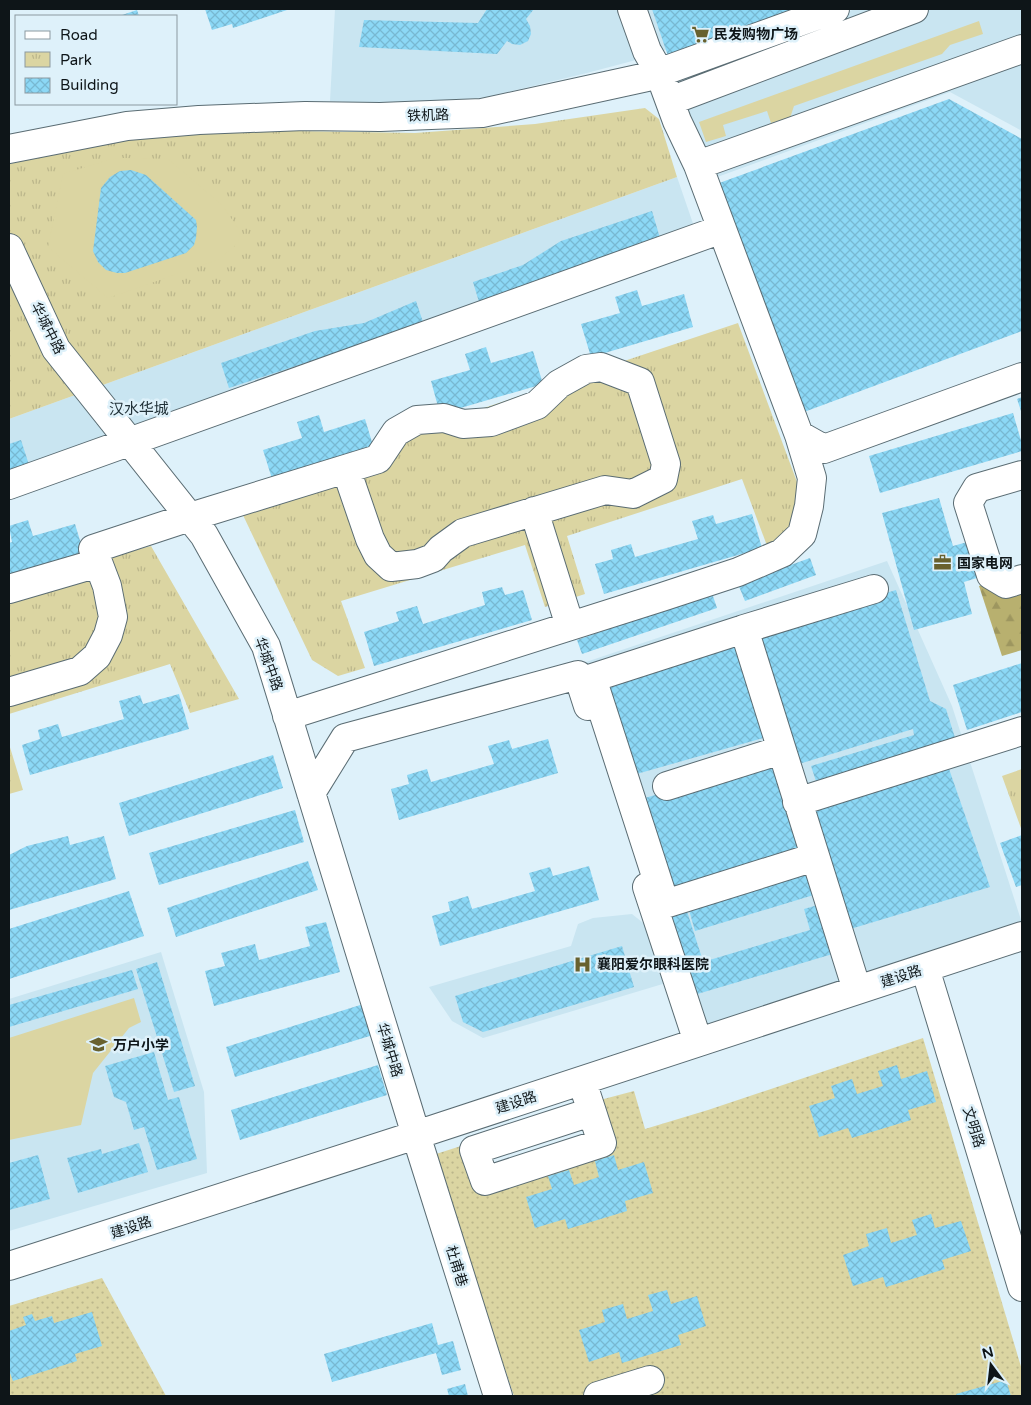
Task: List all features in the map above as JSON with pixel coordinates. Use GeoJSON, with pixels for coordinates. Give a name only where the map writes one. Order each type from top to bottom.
{"type":"FeatureCollection","features":[{"type":"Feature","properties":{"kind":"street"},"geometry":{"type":"LineString","coordinates":[[287,716],[738,572],[782,553],[802,534],[809,506],[812,478],[799,435],[698,164],[677,121],[659,72],[647,51],[632,9]]}},
{"type":"Feature","properties":{"kind":"street","name":"铁机路"},"geometry":{"type":"LineString","coordinates":[[9,149],[127,126],[199,120],[482,113],[647,77],[835,9]]}},
{"type":"Feature","properties":{"kind":"street"},"geometry":{"type":"LineString","coordinates":[[670,101],[914,9]]}},
{"type":"Feature","properties":{"kind":"street"},"geometry":{"type":"LineString","coordinates":[[698,164],[1022,49]]}},
{"type":"Feature","properties":{"kind":"street"},"geometry":{"type":"LineString","coordinates":[[9,485],[722,229]]}},
{"type":"Feature","properties":{"kind":"street","name":"华城中路"},"geometry":{"type":"LineString","coordinates":[[9,248],[56,349],[204,535],[266,646],[416,1135]]}},
{"type":"Feature","properties":{"kind":"street"},"geometry":{"type":"LineString","coordinates":[[9,692],[80,671],[97,656],[108,635],[112,617],[107,586],[93,549],[190,517],[378,459],[396,432],[417,420],[444,418],[463,424],[491,422],[537,405],[559,384],[586,369],[601,367],[640,382],[666,464],[663,479],[649,488],[633,494],[605,490],[463,532],[441,549],[433,558],[417,564],[391,567],[378,556],[370,539],[346,469]]}},
{"type":"Feature","properties":{"kind":"street"},"geometry":{"type":"LineString","coordinates":[[799,435],[824,449],[1022,377]]}},
{"type":"Feature","properties":{"kind":"street"},"geometry":{"type":"LineString","coordinates":[[1022,476],[977,488],[968,503],[991,575],[1006,584],[1022,579]]}},
{"type":"Feature","properties":{"kind":"street"},"geometry":{"type":"LineString","coordinates":[[534,511],[570,626]]}},
{"type":"Feature","properties":{"kind":"street"},"geometry":{"type":"LineString","coordinates":[[9,590],[98,563]]}},
{"type":"Feature","properties":{"kind":"street"},"geometry":{"type":"LineString","coordinates":[[815,857],[665,904],[592,678],[874,589]]}},
{"type":"Feature","properties":{"kind":"street"},"geometry":{"type":"LineString","coordinates":[[744,629],[857,990]]}},
{"type":"Feature","properties":{"kind":"street"},"geometry":{"type":"LineString","coordinates":[[311,793],[344,738],[578,675],[698,1042]]}},
{"type":"Feature","properties":{"kind":"street"},"geometry":{"type":"LineString","coordinates":[[797,802],[1022,731]]}},
{"type":"Feature","properties":{"kind":"street"},"geometry":{"type":"LineString","coordinates":[[667,786],[781,750]]}},
{"type":"Feature","properties":{"kind":"street","name":"建设路"},"geometry":{"type":"LineString","coordinates":[[9,1266],[582,1081],[1022,936]]}},
{"type":"Feature","properties":{"kind":"street","name":"文明路"},"geometry":{"type":"LineString","coordinates":[[926,968],[1022,1287]]}},
{"type":"Feature","properties":{"kind":"street"},"geometry":{"type":"LineString","coordinates":[[582,1081],[591,1112]]}},
{"type":"Feature","properties":{"kind":"street","name":"杜甫巷"},"geometry":{"type":"LineString","coordinates":[[416,1135],[498,1396]]}},
{"type":"Feature","properties":{"kind":"street"},"geometry":{"type":"LineString","coordinates":[[598,1396],[650,1380]]}},
{"type":"Feature","properties":{"kind":"shaded area"},"geometry":{"type":"Polygon","coordinates":[[[335,9],[788,9],[636,60],[587,73],[487,97],[404,105],[330,101],[335,9]]]}},
{"type":"Feature","properties":{"kind":"shaded area"},"geometry":{"type":"Polygon","coordinates":[[[855,9],[1022,9],[1022,131],[950,92],[709,180],[669,75],[855,9]]]}},
{"type":"Feature","properties":{"kind":"shaded area"},"geometry":{"type":"Polygon","coordinates":[[[677,177],[698,238],[9,485],[9,419],[677,177]]]}},
{"type":"Feature","properties":{"kind":"shaded area"},"geometry":{"type":"Polygon","coordinates":[[[887,561],[952,706],[1022,923],[702,1030],[583,663],[887,561]]]}},
{"type":"Feature","properties":{"kind":"shaded area","name":"襄阳爱尔眼科医院"},"geometry":{"type":"Polygon","coordinates":[[[632,914],[647,926],[666,983],[483,1038],[452,1021],[429,987],[571,946],[578,924],[593,918],[632,914]]]}},
{"type":"Feature","properties":{"kind":"shaded area","name":"万户小学"},"geometry":{"type":"Polygon","coordinates":[[[161,952],[204,1092],[207,1173],[9,1231],[9,999],[161,952]]]}},
{"type":"Feature","properties":{"kind":"green space"},"geometry":{"type":"Polygon","coordinates":[[[979,21],[983,34],[950,45],[942,54],[794,106],[790,118],[771,123],[767,111],[723,125],[726,136],[706,142],[699,122],[979,21]]]}},
{"type":"Feature","properties":{"kind":"green space"},"geometry":{"type":"Polygon","coordinates":[[[645,108],[659,119],[677,177],[9,419],[9,164],[132,137],[233,130],[415,133],[535,124],[645,108]]]}},
{"type":"Feature","properties":{"kind":"green space"},"geometry":{"type":"Polygon","coordinates":[[[122,158],[168,159],[222,205],[240,231],[238,243],[220,259],[108,298],[48,247],[63,174],[108,160],[122,158]]]}},
{"type":"Feature","properties":{"kind":"green space"},"geometry":{"type":"Polygon","coordinates":[[[738,323],[797,482],[796,505],[787,533],[769,551],[742,479],[567,536],[585,594],[545,607],[525,545],[341,601],[365,668],[338,676],[312,660],[232,492],[738,323]]]}},
{"type":"Feature","properties":{"kind":"green space"},"geometry":{"type":"Polygon","coordinates":[[[151,546],[239,699],[190,713],[170,664],[9,714],[9,584],[151,546]]]}},
{"type":"Feature","properties":{"kind":"green space"},"geometry":{"type":"Polygon","coordinates":[[[1022,570],[1022,650],[1002,656],[979,586],[1022,570]]]}},
{"type":"Feature","properties":{"kind":"green space"},"geometry":{"type":"Polygon","coordinates":[[[9,744],[23,790],[9,794],[9,744]]]}},
{"type":"Feature","properties":{"kind":"green space"},"geometry":{"type":"Polygon","coordinates":[[[1022,769],[1022,831],[1002,776],[1022,769]]]}},
{"type":"Feature","properties":{"kind":"green space"},"geometry":{"type":"Polygon","coordinates":[[[134,998],[141,1022],[129,1028],[93,1073],[81,1125],[9,1140],[9,1038],[134,998]]]}},
{"type":"Feature","properties":{"kind":"green space"},"geometry":{"type":"Polygon","coordinates":[[[923,1038],[1022,1370],[1022,1396],[514,1396],[433,1155],[464,1145],[481,1195],[616,1150],[600,1100],[634,1091],[645,1129],[708,1110],[923,1038]]]}},
{"type":"Feature","properties":{"kind":"green space"},"geometry":{"type":"Polygon","coordinates":[[[102,1278],[166,1396],[9,1396],[9,1306],[102,1278]]]}},
{"type":"Feature","properties":{"kind":"building"},"geometry":{"type":"Polygon","coordinates":[[[205,9],[290,9],[233,28],[232,24],[212,30],[205,9]]]}},
{"type":"Feature","properties":{"kind":"building"},"geometry":{"type":"Polygon","coordinates":[[[487,9],[534,9],[526,19],[530,26],[531,34],[528,41],[520,45],[507,41],[497,54],[359,47],[364,20],[478,23],[487,9]]]}},
{"type":"Feature","properties":{"kind":"building","name":"民发购物广场"},"geometry":{"type":"Polygon","coordinates":[[[652,9],[808,9],[669,59],[652,9]]]}},
{"type":"Feature","properties":{"kind":"building"},"geometry":{"type":"Polygon","coordinates":[[[137,10],[139,15],[122,15],[137,10]]]}},
{"type":"Feature","properties":{"kind":"building"},"geometry":{"type":"Polygon","coordinates":[[[949,99],[1022,139],[1022,331],[796,415],[711,186],[949,99]]]}},
{"type":"Feature","properties":{"kind":"building"},"geometry":{"type":"Polygon","coordinates":[[[131,170],[146,175],[196,220],[196,238],[194,245],[186,253],[125,273],[117,273],[106,270],[98,262],[93,251],[101,188],[110,177],[120,171],[131,170]]]}},
{"type":"Feature","properties":{"kind":"building"},"geometry":{"type":"Polygon","coordinates":[[[652,211],[660,238],[479,302],[473,282],[523,265],[561,241],[652,211]]]}},
{"type":"Feature","properties":{"kind":"building"},"geometry":{"type":"Polygon","coordinates":[[[637,290],[642,306],[684,294],[693,327],[591,357],[581,324],[620,313],[615,297],[637,290]]]}},
{"type":"Feature","properties":{"kind":"building"},"geometry":{"type":"Polygon","coordinates":[[[416,301],[424,325],[375,347],[323,357],[229,388],[221,363],[315,331],[364,323],[416,301]]]}},
{"type":"Feature","properties":{"kind":"building"},"geometry":{"type":"Polygon","coordinates":[[[486,347],[491,363],[533,351],[543,384],[440,414],[431,381],[470,370],[465,354],[486,347]]]}},
{"type":"Feature","properties":{"kind":"building"},"geometry":{"type":"Polygon","coordinates":[[[1022,397],[1022,414],[1017,399],[1022,397]]]}},
{"type":"Feature","properties":{"kind":"building"},"geometry":{"type":"Polygon","coordinates":[[[1013,413],[1022,444],[1022,451],[880,493],[869,456],[1013,413]]]}},
{"type":"Feature","properties":{"kind":"building"},"geometry":{"type":"Polygon","coordinates":[[[319,415],[324,432],[365,419],[375,452],[273,482],[263,450],[302,438],[297,422],[319,415]]]}},
{"type":"Feature","properties":{"kind":"building"},"geometry":{"type":"Polygon","coordinates":[[[21,440],[30,468],[9,475],[9,444],[21,440]]]}},
{"type":"Feature","properties":{"kind":"building"},"geometry":{"type":"Polygon","coordinates":[[[939,498],[953,546],[971,541],[980,577],[964,582],[972,614],[914,630],[882,513],[939,498]]]}},
{"type":"Feature","properties":{"kind":"building"},"geometry":{"type":"Polygon","coordinates":[[[752,514],[762,548],[604,594],[595,564],[613,559],[611,550],[631,544],[635,557],[698,539],[692,521],[713,515],[716,524],[752,514]]]}},
{"type":"Feature","properties":{"kind":"building"},"geometry":{"type":"Polygon","coordinates":[[[28,520],[33,536],[75,524],[85,557],[9,579],[9,543],[12,542],[9,526],[28,520]]]}},
{"type":"Feature","properties":{"kind":"building"},"geometry":{"type":"Polygon","coordinates":[[[810,558],[816,575],[745,601],[738,584],[810,558]]]}},
{"type":"Feature","properties":{"kind":"building"},"geometry":{"type":"Polygon","coordinates":[[[502,587],[505,595],[523,590],[532,620],[374,666],[364,632],[399,621],[396,612],[417,606],[423,624],[485,605],[482,592],[502,587]]]}},
{"type":"Feature","properties":{"kind":"building"},"geometry":{"type":"Polygon","coordinates":[[[896,590],[930,701],[946,709],[957,744],[818,787],[811,766],[914,735],[913,729],[799,764],[758,632],[896,590]]]}},
{"type":"Feature","properties":{"kind":"building"},"geometry":{"type":"Polygon","coordinates":[[[712,593],[717,608],[582,654],[577,640],[712,593]]]}},
{"type":"Feature","properties":{"kind":"building"},"geometry":{"type":"Polygon","coordinates":[[[739,639],[767,737],[626,777],[598,679],[739,639]]]}},
{"type":"Feature","properties":{"kind":"building"},"geometry":{"type":"Polygon","coordinates":[[[1022,663],[1022,712],[967,730],[953,685],[1022,663]]]}},
{"type":"Feature","properties":{"kind":"building"},"geometry":{"type":"Polygon","coordinates":[[[179,694],[189,729],[30,775],[22,745],[40,739],[38,730],[58,724],[62,737],[124,719],[119,701],[140,695],[143,704],[179,694]]]}},
{"type":"Feature","properties":{"kind":"building"},"geometry":{"type":"Polygon","coordinates":[[[548,739],[558,773],[399,820],[391,789],[409,784],[407,775],[427,769],[431,782],[494,764],[488,746],[509,740],[512,749],[548,739]]]}},
{"type":"Feature","properties":{"kind":"building"},"geometry":{"type":"Polygon","coordinates":[[[273,755],[283,788],[129,836],[119,803],[273,755]]]}},
{"type":"Feature","properties":{"kind":"building"},"geometry":{"type":"Polygon","coordinates":[[[779,759],[807,858],[666,898],[638,800],[779,759]]]}},
{"type":"Feature","properties":{"kind":"building"},"geometry":{"type":"Polygon","coordinates":[[[948,766],[990,887],[847,930],[806,811],[948,766]]]}},
{"type":"Feature","properties":{"kind":"building"},"geometry":{"type":"Polygon","coordinates":[[[295,810],[304,842],[159,885],[149,853],[295,810]]]}},
{"type":"Feature","properties":{"kind":"building"},"geometry":{"type":"Polygon","coordinates":[[[1022,835],[1022,885],[1016,887],[1000,843],[1022,835]]]}},
{"type":"Feature","properties":{"kind":"building"},"geometry":{"type":"Polygon","coordinates":[[[68,836],[70,845],[104,836],[116,879],[9,910],[9,855],[27,846],[68,836]]]}},
{"type":"Feature","properties":{"kind":"building"},"geometry":{"type":"Polygon","coordinates":[[[308,861],[318,890],[176,937],[167,908],[308,861]]]}},
{"type":"Feature","properties":{"kind":"building"},"geometry":{"type":"Polygon","coordinates":[[[589,866],[599,900],[440,946],[432,916],[450,911],[448,902],[468,896],[472,909],[535,891],[529,873],[550,867],[553,876],[589,866]]]}},
{"type":"Feature","properties":{"kind":"building"},"geometry":{"type":"Polygon","coordinates":[[[808,866],[817,894],[695,931],[687,903],[808,866]]]}},
{"type":"Feature","properties":{"kind":"building"},"geometry":{"type":"Polygon","coordinates":[[[129,891],[144,936],[9,979],[9,929],[129,891]]]}},
{"type":"Feature","properties":{"kind":"building"},"geometry":{"type":"Polygon","coordinates":[[[684,902],[702,958],[684,964],[666,908],[684,902]]]}},
{"type":"Feature","properties":{"kind":"building"},"geometry":{"type":"Polygon","coordinates":[[[821,904],[836,953],[694,995],[686,967],[810,930],[804,909],[821,904]]]}},
{"type":"Feature","properties":{"kind":"building"},"geometry":{"type":"Polygon","coordinates":[[[326,922],[340,972],[214,1006],[205,971],[225,966],[221,953],[255,944],[259,960],[310,946],[305,927],[326,922]]]}},
{"type":"Feature","properties":{"kind":"building","name":"襄阳爱尔眼科医院"},"geometry":{"type":"Polygon","coordinates":[[[622,946],[634,987],[483,1032],[463,1022],[455,996],[622,946]]]}},
{"type":"Feature","properties":{"kind":"building"},"geometry":{"type":"Polygon","coordinates":[[[157,962],[195,1086],[174,1092],[136,969],[157,962]]]}},
{"type":"Feature","properties":{"kind":"building"},"geometry":{"type":"Polygon","coordinates":[[[132,970],[138,989],[9,1027],[9,1005],[132,970]]]}},
{"type":"Feature","properties":{"kind":"building"},"geometry":{"type":"Polygon","coordinates":[[[373,1001],[383,1032],[235,1077],[226,1047],[373,1001]]]}},
{"type":"Feature","properties":{"kind":"building"},"geometry":{"type":"Polygon","coordinates":[[[154,1052],[168,1100],[179,1097],[197,1159],[157,1170],[144,1127],[134,1130],[126,1102],[114,1097],[105,1066],[154,1052]]]}},
{"type":"Feature","properties":{"kind":"building"},"geometry":{"type":"Polygon","coordinates":[[[378,1065],[387,1095],[240,1140],[231,1110],[378,1065]]]}},
{"type":"Feature","properties":{"kind":"building"},"geometry":{"type":"Polygon","coordinates":[[[897,1065],[901,1079],[927,1071],[936,1102],[908,1110],[911,1120],[852,1138],[848,1128],[819,1137],[809,1106],[835,1098],[831,1086],[852,1079],[857,1094],[883,1086],[878,1071],[897,1065]]]}},
{"type":"Feature","properties":{"kind":"building"},"geometry":{"type":"Polygon","coordinates":[[[139,1143],[148,1172],[78,1193],[67,1158],[101,1149],[102,1154],[139,1143]]]}},
{"type":"Feature","properties":{"kind":"building"},"geometry":{"type":"Polygon","coordinates":[[[38,1155],[50,1199],[9,1210],[9,1163],[38,1155]]]}},
{"type":"Feature","properties":{"kind":"building"},"geometry":{"type":"Polygon","coordinates":[[[614,1155],[618,1170],[644,1162],[653,1193],[625,1201],[627,1211],[568,1229],[565,1219],[535,1228],[526,1197],[552,1189],[548,1176],[569,1170],[574,1185],[599,1177],[595,1161],[614,1155]]]}},
{"type":"Feature","properties":{"kind":"building"},"geometry":{"type":"Polygon","coordinates":[[[931,1214],[935,1228],[961,1221],[971,1251],[942,1260],[945,1269],[886,1287],[883,1277],[853,1286],[843,1255],[869,1246],[866,1234],[887,1228],[891,1243],[917,1235],[912,1220],[931,1214]]]}},
{"type":"Feature","properties":{"kind":"building"},"geometry":{"type":"Polygon","coordinates":[[[667,1290],[671,1304],[697,1296],[706,1326],[678,1335],[681,1345],[622,1363],[619,1352],[589,1362],[579,1330],[605,1322],[602,1310],[623,1304],[627,1319],[653,1311],[648,1295],[667,1290]]]}},
{"type":"Feature","properties":{"kind":"building"},"geometry":{"type":"Polygon","coordinates":[[[92,1312],[102,1346],[75,1354],[77,1361],[13,1381],[9,1373],[9,1331],[26,1325],[23,1317],[32,1314],[35,1321],[52,1316],[54,1323],[92,1312]]]}},
{"type":"Feature","properties":{"kind":"building"},"geometry":{"type":"Polygon","coordinates":[[[432,1323],[438,1345],[453,1341],[461,1370],[442,1375],[436,1353],[332,1382],[324,1354],[432,1323]]]}},
{"type":"Feature","properties":{"kind":"building"},"geometry":{"type":"Polygon","coordinates":[[[1006,1380],[1011,1396],[957,1396],[956,1394],[1006,1380]]]}},
{"type":"Feature","properties":{"kind":"building"},"geometry":{"type":"Polygon","coordinates":[[[465,1384],[468,1396],[449,1396],[447,1389],[465,1384]]]}},
{"type":"Feature","properties":{"kind":"place","name":"民发购物广场"},"geometry":{"type":"Point","coordinates":[700,34]}},
{"type":"Feature","properties":{"kind":"place","name":"国家电网"},"geometry":{"type":"Point","coordinates":[943,563]}},
{"type":"Feature","properties":{"kind":"place","name":"襄阳爱尔眼科医院"},"geometry":{"type":"Point","coordinates":[583,964]}},
{"type":"Feature","properties":{"kind":"place","name":"万户小学"},"geometry":{"type":"Point","coordinates":[99,1045]}},
{"type":"Feature","properties":{"kind":"district","name":"汉水华城"},"geometry":{"type":"Point","coordinates":[139,409]}}]}
